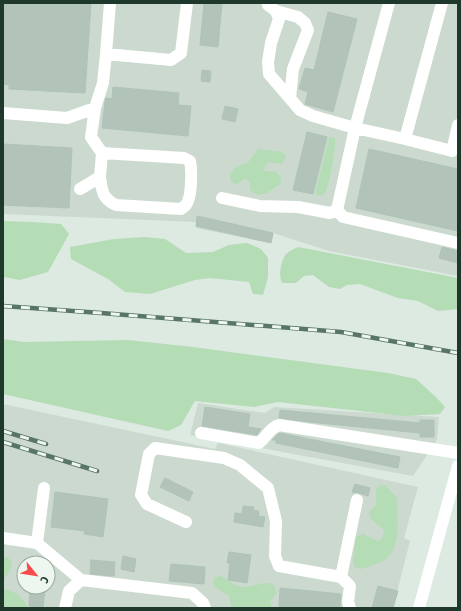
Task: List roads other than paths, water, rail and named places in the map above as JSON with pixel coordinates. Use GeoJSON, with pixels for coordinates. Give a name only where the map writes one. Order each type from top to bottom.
{"type":"FeatureCollection","features":[{"type":"Feature","properties":{"kind":"street"},"geometry":{"type":"LineString","coordinates":[[102,153],[184,158],[190,161],[192,168],[189,198],[186,205],[181,209],[116,205],[110,202],[103,194],[100,177],[102,153],[91,137],[95,108],[103,83],[110,3]]}},
{"type":"Feature","properties":{"kind":"street"},"geometry":{"type":"LineString","coordinates":[[106,54],[171,60],[181,53],[186,3]]}},
{"type":"Feature","properties":{"kind":"street"},"geometry":{"type":"LineString","coordinates":[[337,210],[355,128],[389,3]]}},
{"type":"Feature","properties":{"kind":"street"},"geometry":{"type":"LineString","coordinates":[[406,139],[442,3]]}},
{"type":"Feature","properties":{"kind":"street"},"geometry":{"type":"LineString","coordinates":[[272,7],[298,17],[306,22],[308,30],[293,69],[290,98]]}},
{"type":"Feature","properties":{"kind":"street"},"geometry":{"type":"LineString","coordinates":[[272,7],[279,19],[271,43],[268,62],[269,74],[300,110],[313,116],[355,128],[452,151],[458,125]]}},
{"type":"Feature","properties":{"kind":"street"},"geometry":{"type":"LineString","coordinates":[[3,113],[67,118],[95,108]]}},
{"type":"Feature","properties":{"kind":"street"},"geometry":{"type":"LineString","coordinates":[[80,189],[100,177]]}},
{"type":"Feature","properties":{"kind":"street"},"geometry":{"type":"LineString","coordinates":[[222,198],[260,206],[298,207],[330,213],[337,210]]}},
{"type":"Feature","properties":{"kind":"street"},"geometry":{"type":"LineString","coordinates":[[337,210],[343,217],[458,243]]}},
{"type":"Feature","properties":{"kind":"street"},"geometry":{"type":"LineString","coordinates":[[201,433],[259,443],[272,428],[279,425],[458,453]]}},
{"type":"Feature","properties":{"kind":"street"},"geometry":{"type":"LineString","coordinates":[[186,522],[146,504],[141,496],[149,454],[155,448],[224,458],[240,465],[268,488],[276,521],[275,556],[279,566],[340,577],[350,586],[348,602],[350,608]]}},
{"type":"Feature","properties":{"kind":"street"},"geometry":{"type":"LineString","coordinates":[[419,608],[458,466]]}},
{"type":"Feature","properties":{"kind":"street"},"geometry":{"type":"LineString","coordinates":[[37,543],[44,488]]}},
{"type":"Feature","properties":{"kind":"street"},"geometry":{"type":"LineString","coordinates":[[340,577],[357,500]]}},
{"type":"Feature","properties":{"kind":"street"},"geometry":{"type":"LineString","coordinates":[[3,538],[37,543],[81,580],[192,593],[203,603],[205,608]]}},
{"type":"Feature","properties":{"kind":"street"},"geometry":{"type":"LineString","coordinates":[[65,608],[69,591],[81,580]]}},
{"type":"Feature","properties":{"kind":"railway"},"geometry":{"type":"LineString","coordinates":[[3,306],[341,332],[458,353]]}},
{"type":"Feature","properties":{"kind":"railway"},"geometry":{"type":"LineString","coordinates":[[3,431],[46,444]]}},
{"type":"Feature","properties":{"kind":"railway"},"geometry":{"type":"LineString","coordinates":[[3,442],[97,471]]}}]}
